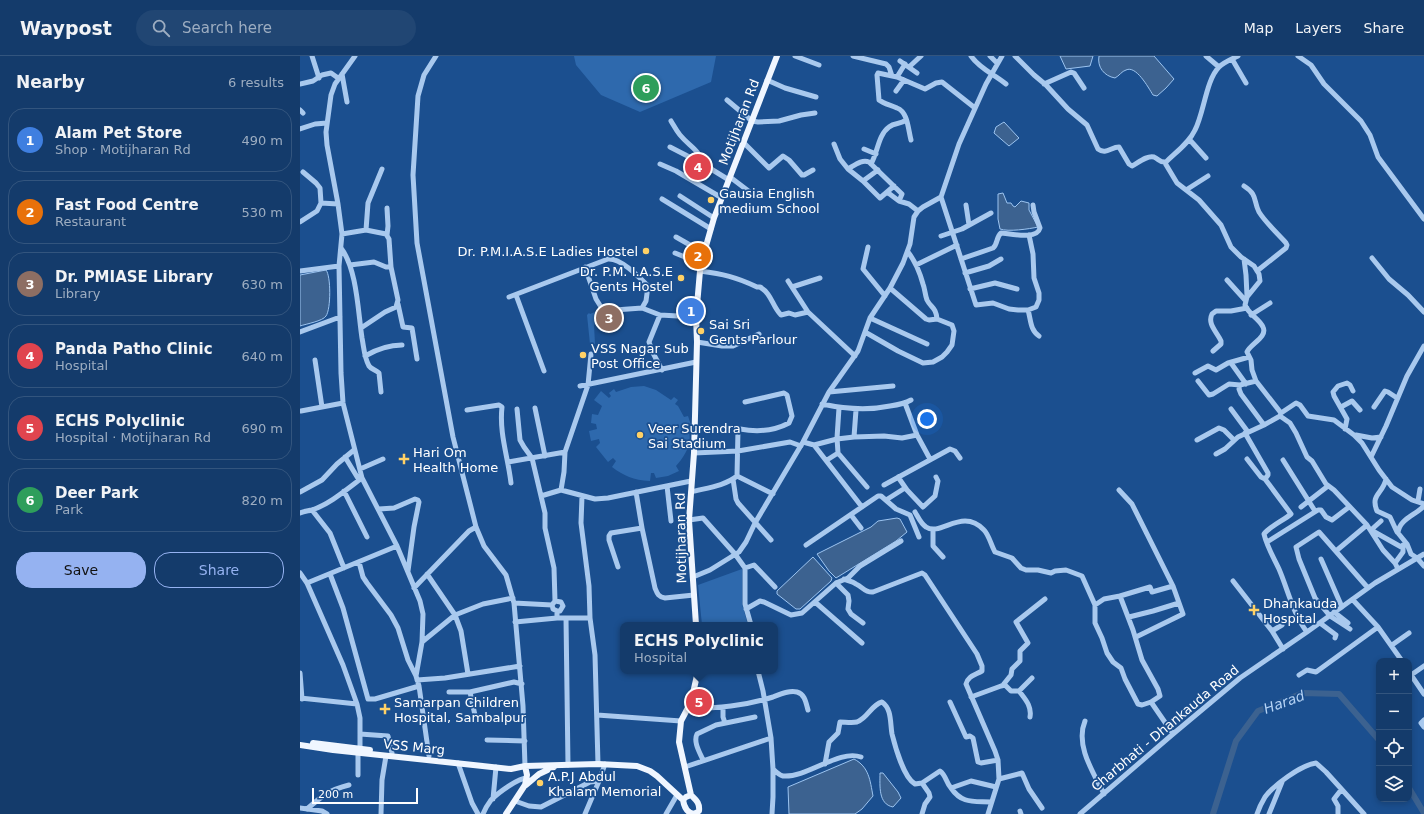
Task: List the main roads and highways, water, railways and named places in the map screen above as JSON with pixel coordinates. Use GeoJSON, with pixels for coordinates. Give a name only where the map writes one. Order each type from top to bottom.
{"type":"FeatureCollection","features":[{"type":"Feature","properties":{"kind":"main road","name":"Motijharan Rd"},"geometry":{"type":"LineString","coordinates":[[696,622],[689,520],[694,453],[697,342],[696,317],[700,271],[714,218],[777,56]]}},
{"type":"Feature","properties":{"kind":"main road"},"geometry":{"type":"LineString","coordinates":[[300,741],[361,751],[429,756],[523,767],[623,764],[643,768],[657,776],[683,800],[688,811],[692,814],[699,813],[699,804],[691,796],[679,742],[681,721],[691,702],[697,674]]}},
{"type":"Feature","properties":{"kind":"main road"},"geometry":{"type":"LineString","coordinates":[[300,745],[333,750],[361,751]]}},
{"type":"Feature","properties":{"kind":"main road","name":"VSS Marg"},"geometry":{"type":"LineString","coordinates":[[389,754],[496,767],[523,767]]}},
{"type":"Feature","properties":{"kind":"main road"},"geometry":{"type":"LineString","coordinates":[[525,785],[539,774],[557,766]]}},
{"type":"Feature","properties":{"kind":"main road"},"geometry":{"type":"LineString","coordinates":[[506,814],[525,785],[527,778],[523,767]]}},
{"type":"Feature","properties":{"kind":"main road"},"geometry":{"type":"LineString","coordinates":[[683,800],[686,797],[691,796]]}},
{"type":"Feature","properties":{"kind":"waterway","name":"Harad"},"geometry":{"type":"LineString","coordinates":[[1213,814],[1236,741],[1258,711],[1303,693],[1339,694],[1376,737]]}},
{"type":"Feature","properties":{"kind":"waterway","name":"Harad"},"geometry":{"type":"LineString","coordinates":[[1412,793],[1424,813]]}},
{"type":"Feature","properties":{"kind":"place","name":"Deer Park"},"geometry":{"type":"Point","coordinates":[646,88]}},
{"type":"Feature","properties":{"kind":"place","name":"Panda Patho Clinic"},"geometry":{"type":"Point","coordinates":[698,167]}},
{"type":"Feature","properties":{"kind":"place","name":"Gausia English medium School"},"geometry":{"type":"Point","coordinates":[711,200]}},
{"type":"Feature","properties":{"kind":"place","name":"Dr. P.M.I.A.S.E Ladies Hostel"},"geometry":{"type":"Point","coordinates":[646,251]}},
{"type":"Feature","properties":{"kind":"place","name":"Fast Food Centre"},"geometry":{"type":"Point","coordinates":[698,256]}},
{"type":"Feature","properties":{"kind":"place","name":"Dr. P.M. I.A.S.E Gents Hostel"},"geometry":{"type":"Point","coordinates":[681,278]}},
{"type":"Feature","properties":{"kind":"place","name":"Alam Pet Store"},"geometry":{"type":"Point","coordinates":[691,311]}},
{"type":"Feature","properties":{"kind":"place","name":"Dr. PMIASE Library"},"geometry":{"type":"Point","coordinates":[609,318]}},
{"type":"Feature","properties":{"kind":"place","name":"Sai Sri Gents Parlour"},"geometry":{"type":"Point","coordinates":[701,331]}},
{"type":"Feature","properties":{"kind":"place","name":"VSS Nagar Sub Post Office"},"geometry":{"type":"Point","coordinates":[583,355]}},
{"type":"Feature","properties":{"kind":"place","name":"Veer Surendra Sai Stadium"},"geometry":{"type":"Point","coordinates":[640,435]}},
{"type":"Feature","properties":{"kind":"place","name":"Hari Om Health Home"},"geometry":{"type":"Point","coordinates":[404,459]}},
{"type":"Feature","properties":{"kind":"place","name":"Dhankauda Hospital"},"geometry":{"type":"Point","coordinates":[1254,610]}},
{"type":"Feature","properties":{"kind":"place","name":"ECHS Polyclinic"},"geometry":{"type":"Point","coordinates":[699,702]}},
{"type":"Feature","properties":{"kind":"place","name":"Samarpan Children Hospital, Sambalpur"},"geometry":{"type":"Point","coordinates":[385,709]}},
{"type":"Feature","properties":{"kind":"place","name":"A.P.J Abdul Khalam Memorial"},"geometry":{"type":"Point","coordinates":[540,783]}}]}
